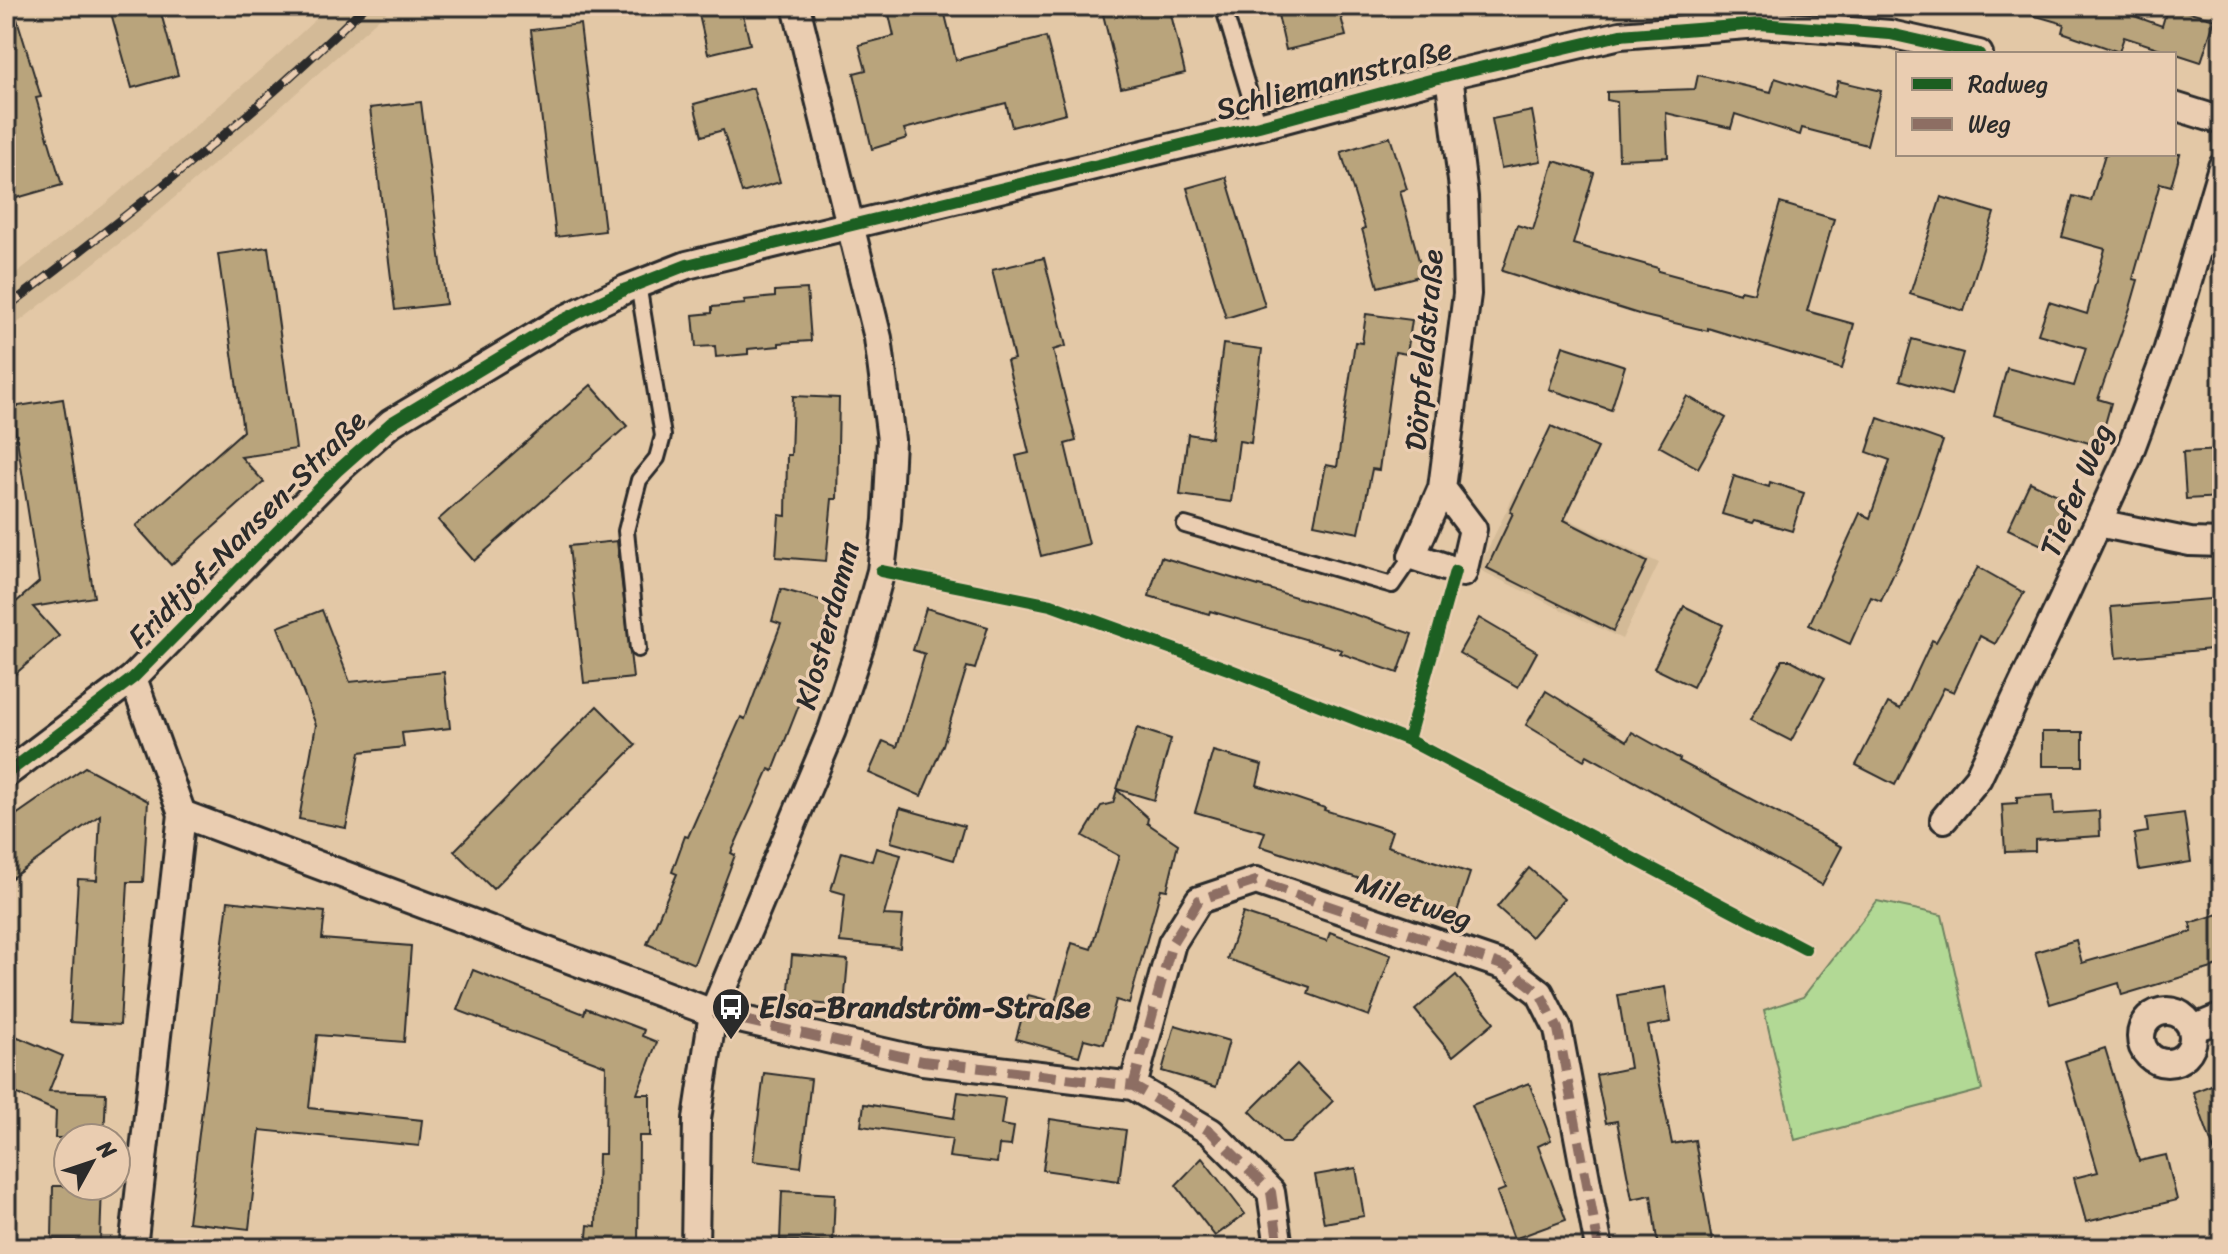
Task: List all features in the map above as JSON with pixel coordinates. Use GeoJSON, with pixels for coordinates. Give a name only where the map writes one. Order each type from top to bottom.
{"type":"FeatureCollection","features":[{"type":"Feature","properties":{"kind":"street","name":"Klosterdamm"},"geometry":{"type":"LineString","coordinates":[[695,1248],[697,1119],[713,1013],[832,730],[881,571],[891,440],[878,338],[796,6]]}},
{"type":"Feature","properties":{"kind":"street","name":"Schliemannstraße"},"geometry":{"type":"LineString","coordinates":[[850,225],[1620,35],[1760,24],[1890,34],[1970,52]]}},
{"type":"Feature","properties":{"kind":"street","name":"Dörpfeldstraße"},"geometry":{"type":"LineString","coordinates":[[1442,488],[1473,529],[1463,573],[1412,556],[1442,488],[1467,294],[1464,197],[1449,75]]}},
{"type":"Feature","properties":{"kind":"street"},"geometry":{"type":"LineString","coordinates":[[2176,107],[2222,121]]}},
{"type":"Feature","properties":{"kind":"street","name":"Tiefer Weg"},"geometry":{"type":"LineString","coordinates":[[1944,819],[1978,778],[2127,459],[2167,352],[2222,167]]}},
{"type":"Feature","properties":{"kind":"street","name":"Fridtjof-Nansen-Straße"},"geometry":{"type":"LineString","coordinates":[[6,774],[133,678],[337,471],[391,423],[559,322],[638,284],[687,265],[850,225]]}},
{"type":"Feature","properties":{"kind":"street"},"geometry":{"type":"LineString","coordinates":[[2098,523],[2190,542],[2222,543]]}},
{"type":"Feature","properties":{"kind":"street"},"geometry":{"type":"LineString","coordinates":[[133,678],[182,814],[133,1248]]}},
{"type":"Feature","properties":{"kind":"street"},"geometry":{"type":"LineString","coordinates":[[182,814],[713,1013],[923,1061],[1133,1086],[1211,1132],[1271,1192],[1279,1248]]}},
{"type":"Feature","properties":{"kind":"street","name":"Miletweg"},"geometry":{"type":"LineString","coordinates":[[1133,1086],[1172,943],[1199,900],[1256,881],[1505,966],[1540,993],[1558,1029],[1599,1248]]}},
{"type":"Feature","properties":{"kind":"street"},"geometry":{"type":"LineString","coordinates":[[2193,1029],[2222,1017]]}},
{"type":"Feature","properties":{"kind":"lane"},"geometry":{"type":"LineString","coordinates":[[1223,6],[1259,126]]}},
{"type":"Feature","properties":{"kind":"lane"},"geometry":{"type":"LineString","coordinates":[[638,284],[663,436],[657,458],[639,480],[626,531],[638,649]]}},
{"type":"Feature","properties":{"kind":"lane","name":"Dörpfeldstraße"},"geometry":{"type":"LineString","coordinates":[[1185,525],[1392,585],[1412,556]]}},
{"type":"Feature","properties":{"kind":"shaded area"},"geometry":{"type":"Polygon","coordinates":[[[330,6],[393,6],[264,122],[130,235],[6,332],[6,281],[105,204],[330,6]]]}},
{"type":"Feature","properties":{"kind":"shaded area"},"geometry":{"type":"Polygon","coordinates":[[[1515,493],[1659,563],[1622,639],[1478,569],[1515,493]]]}},
{"type":"Feature","properties":{"kind":"green space"},"geometry":{"type":"Polygon","coordinates":[[[1877,901],[1942,915],[1982,1090],[1795,1140],[1764,1010],[1803,997],[1877,901]]]}},
{"type":"Feature","properties":{"kind":"building"},"geometry":{"type":"Polygon","coordinates":[[[6,6],[13,6],[41,97],[36,98],[62,185],[13,199],[6,176],[6,6]]]}},
{"type":"Feature","properties":{"kind":"building"},"geometry":{"type":"Polygon","coordinates":[[[113,6],[159,6],[178,75],[132,88],[111,13],[114,12],[113,6]]]}},
{"type":"Feature","properties":{"kind":"building"},"geometry":{"type":"Polygon","coordinates":[[[697,6],[741,6],[750,44],[708,54],[697,6]]]}},
{"type":"Feature","properties":{"kind":"building"},"geometry":{"type":"Polygon","coordinates":[[[887,6],[943,6],[956,60],[1046,37],[1066,113],[1012,127],[1006,103],[904,129],[907,138],[872,149],[854,73],[866,70],[859,45],[894,36],[887,6]]]}},
{"type":"Feature","properties":{"kind":"building"},"geometry":{"type":"Polygon","coordinates":[[[1101,6],[1169,6],[1185,73],[1121,88],[1101,6]]]}},
{"type":"Feature","properties":{"kind":"building"},"geometry":{"type":"Polygon","coordinates":[[[1276,6],[1338,6],[1346,36],[1286,50],[1276,6]]]}},
{"type":"Feature","properties":{"kind":"building"},"geometry":{"type":"Polygon","coordinates":[[[2023,6],[2106,6],[2162,26],[2168,6],[2215,19],[2201,62],[2124,37],[2119,52],[2062,32],[2064,24],[2022,12],[2023,6]]]}},
{"type":"Feature","properties":{"kind":"building"},"geometry":{"type":"Polygon","coordinates":[[[580,24],[605,231],[556,237],[531,30],[580,24]]]}},
{"type":"Feature","properties":{"kind":"building"},"geometry":{"type":"Polygon","coordinates":[[[1698,75],[1771,92],[1775,78],[1834,97],[1838,81],[1881,91],[1867,145],[1802,128],[1800,135],[1735,114],[1731,128],[1666,113],[1668,157],[1619,159],[1617,102],[1607,100],[1607,92],[1695,89],[1698,75]]]}},
{"type":"Feature","properties":{"kind":"building"},"geometry":{"type":"Polygon","coordinates":[[[753,88],[780,182],[742,193],[723,130],[702,136],[694,104],[753,88]]]}},
{"type":"Feature","properties":{"kind":"building"},"geometry":{"type":"Polygon","coordinates":[[[421,102],[446,304],[395,310],[370,108],[421,102]]]}},
{"type":"Feature","properties":{"kind":"building"},"geometry":{"type":"Polygon","coordinates":[[[1532,111],[1541,161],[1501,168],[1492,119],[1532,111]]]}},
{"type":"Feature","properties":{"kind":"building"},"geometry":{"type":"Polygon","coordinates":[[[1390,137],[1407,189],[1400,191],[1423,275],[1378,287],[1362,229],[1365,228],[1341,152],[1390,137]]]}},
{"type":"Feature","properties":{"kind":"building"},"geometry":{"type":"Polygon","coordinates":[[[2180,154],[2171,186],[2160,183],[2133,279],[2138,280],[2130,308],[2098,399],[2111,403],[2099,446],[1994,415],[2007,368],[2074,386],[2086,348],[2038,334],[2049,302],[2087,314],[2105,249],[2062,237],[2073,196],[2091,201],[2104,156],[2180,154]]]}},
{"type":"Feature","properties":{"kind":"building"},"geometry":{"type":"Polygon","coordinates":[[[1554,161],[1594,173],[1573,244],[1740,293],[1741,290],[1754,293],[1780,203],[1834,219],[1807,311],[1854,324],[1842,369],[1708,328],[1708,331],[1645,316],[1502,271],[1517,225],[1533,230],[1554,161]]]}},
{"type":"Feature","properties":{"kind":"building"},"geometry":{"type":"Polygon","coordinates":[[[1226,177],[1265,306],[1226,318],[1187,188],[1226,177]]]}},
{"type":"Feature","properties":{"kind":"building"},"geometry":{"type":"Polygon","coordinates":[[[1941,197],[1994,213],[1964,311],[1910,294],[1941,197]]]}},
{"type":"Feature","properties":{"kind":"building"},"geometry":{"type":"Polygon","coordinates":[[[268,247],[296,449],[241,457],[264,482],[171,565],[136,526],[243,431],[218,254],[268,247]]]}},
{"type":"Feature","properties":{"kind":"building"},"geometry":{"type":"Polygon","coordinates":[[[1044,258],[1066,346],[1053,350],[1076,441],[1065,444],[1089,544],[1041,556],[1016,456],[1029,453],[1007,361],[1014,359],[992,270],[1044,258]]]}},
{"type":"Feature","properties":{"kind":"building"},"geometry":{"type":"Polygon","coordinates":[[[807,289],[811,341],[779,343],[779,346],[748,349],[748,354],[716,357],[715,346],[696,347],[693,315],[712,313],[712,307],[775,297],[775,291],[807,289]]]}},
{"type":"Feature","properties":{"kind":"building"},"geometry":{"type":"Polygon","coordinates":[[[1366,314],[1412,320],[1407,354],[1395,352],[1379,470],[1372,469],[1359,533],[1314,524],[1326,465],[1337,467],[1355,342],[1362,343],[1366,314]]]}},
{"type":"Feature","properties":{"kind":"building"},"geometry":{"type":"Polygon","coordinates":[[[1912,339],[1963,353],[1951,395],[1900,380],[1912,339]]]}},
{"type":"Feature","properties":{"kind":"building"},"geometry":{"type":"Polygon","coordinates":[[[1223,344],[1262,349],[1251,443],[1239,441],[1231,502],[1180,495],[1188,434],[1211,438],[1223,344]]]}},
{"type":"Feature","properties":{"kind":"building"},"geometry":{"type":"Polygon","coordinates":[[[1563,346],[1625,366],[1611,410],[1549,389],[1563,346]]]}},
{"type":"Feature","properties":{"kind":"building"},"geometry":{"type":"Polygon","coordinates":[[[591,385],[627,426],[474,561],[438,520],[591,385]]]}},
{"type":"Feature","properties":{"kind":"building"},"geometry":{"type":"Polygon","coordinates":[[[793,396],[839,398],[837,499],[832,499],[826,561],[776,557],[779,515],[786,516],[787,455],[791,455],[793,396]]]}},
{"type":"Feature","properties":{"kind":"building"},"geometry":{"type":"Polygon","coordinates":[[[1687,396],[1726,418],[1698,468],[1659,446],[1687,396]]]}},
{"type":"Feature","properties":{"kind":"building"},"geometry":{"type":"Polygon","coordinates":[[[63,399],[94,597],[33,607],[59,636],[6,682],[6,611],[39,582],[12,407],[63,399]]]}},
{"type":"Feature","properties":{"kind":"building"},"geometry":{"type":"Polygon","coordinates":[[[1878,418],[1943,441],[1907,545],[1881,601],[1871,597],[1850,644],[1809,625],[1860,513],[1870,518],[1890,460],[1867,452],[1878,418]]]}},
{"type":"Feature","properties":{"kind":"building"},"geometry":{"type":"Polygon","coordinates":[[[1551,426],[1598,448],[1564,520],[1647,562],[1613,631],[1487,568],[1551,426]]]}},
{"type":"Feature","properties":{"kind":"building"},"geometry":{"type":"Polygon","coordinates":[[[2222,450],[2222,497],[2186,499],[2183,452],[2222,450]]]}},
{"type":"Feature","properties":{"kind":"building"},"geometry":{"type":"Polygon","coordinates":[[[1734,476],[1769,487],[1770,482],[1804,493],[1792,531],[1722,514],[1734,476]]]}},
{"type":"Feature","properties":{"kind":"building"},"geometry":{"type":"Polygon","coordinates":[[[2030,482],[2070,501],[2048,548],[2008,529],[2030,482]]]}},
{"type":"Feature","properties":{"kind":"building"},"geometry":{"type":"Polygon","coordinates":[[[617,541],[633,678],[584,683],[569,546],[617,541]]]}},
{"type":"Feature","properties":{"kind":"building"},"geometry":{"type":"Polygon","coordinates":[[[1161,557],[1412,634],[1398,673],[1340,653],[1342,650],[1149,596],[1161,557]]]}},
{"type":"Feature","properties":{"kind":"building"},"geometry":{"type":"Polygon","coordinates":[[[1978,567],[2024,593],[1995,644],[1980,636],[1954,692],[1944,688],[1895,785],[1856,765],[1888,703],[1900,709],[1932,640],[1936,642],[1978,567]]]}},
{"type":"Feature","properties":{"kind":"building"},"geometry":{"type":"Polygon","coordinates":[[[781,589],[830,603],[812,672],[773,771],[769,769],[731,853],[735,855],[694,964],[647,944],[677,874],[672,872],[685,836],[688,837],[741,717],[745,719],[781,624],[772,621],[781,589]]]}},
{"type":"Feature","properties":{"kind":"building"},"geometry":{"type":"Polygon","coordinates":[[[2222,598],[2222,648],[2116,658],[2111,607],[2222,598]]]}},
{"type":"Feature","properties":{"kind":"building"},"geometry":{"type":"Polygon","coordinates":[[[1684,606],[1723,625],[1693,687],[1654,668],[1684,606]]]}},
{"type":"Feature","properties":{"kind":"building"},"geometry":{"type":"Polygon","coordinates":[[[926,608],[988,627],[975,669],[967,667],[943,745],[921,796],[869,773],[883,741],[897,747],[925,654],[913,650],[926,608]]]}},
{"type":"Feature","properties":{"kind":"building"},"geometry":{"type":"Polygon","coordinates":[[[322,610],[350,682],[444,672],[450,728],[402,733],[404,747],[360,752],[346,828],[299,819],[316,725],[278,627],[322,610]]]}},
{"type":"Feature","properties":{"kind":"building"},"geometry":{"type":"Polygon","coordinates":[[[1479,618],[1537,652],[1518,687],[1459,653],[1479,618]]]}},
{"type":"Feature","properties":{"kind":"building"},"geometry":{"type":"Polygon","coordinates":[[[1782,660],[1791,660],[1825,678],[1791,741],[1750,720],[1782,660]]]}},
{"type":"Feature","properties":{"kind":"building"},"geometry":{"type":"Polygon","coordinates":[[[1546,691],[1627,741],[1632,732],[1679,761],[1842,847],[1822,885],[1587,755],[1584,760],[1526,725],[1546,691]]]}},
{"type":"Feature","properties":{"kind":"building"},"geometry":{"type":"Polygon","coordinates":[[[597,706],[636,745],[493,889],[454,851],[597,706]]]}},
{"type":"Feature","properties":{"kind":"building"},"geometry":{"type":"Polygon","coordinates":[[[1137,728],[1171,739],[1154,800],[1117,789],[1137,728]]]}},
{"type":"Feature","properties":{"kind":"building"},"geometry":{"type":"Polygon","coordinates":[[[2042,732],[2083,732],[2083,766],[2042,766],[2042,732]]]}},
{"type":"Feature","properties":{"kind":"building"},"geometry":{"type":"Polygon","coordinates":[[[1213,751],[1262,765],[1257,785],[1392,831],[1387,846],[1470,873],[1454,921],[1409,906],[1412,896],[1260,846],[1265,832],[1195,812],[1213,751]]]}},
{"type":"Feature","properties":{"kind":"building"},"geometry":{"type":"Polygon","coordinates":[[[85,767],[148,801],[143,882],[128,882],[120,1025],[70,1022],[78,879],[97,880],[100,815],[6,882],[6,822],[85,767]]]}},
{"type":"Feature","properties":{"kind":"building"},"geometry":{"type":"Polygon","coordinates":[[[1117,790],[1148,818],[1147,823],[1178,844],[1167,890],[1161,889],[1129,1004],[1116,1000],[1104,1044],[1084,1039],[1079,1056],[1016,1039],[1028,995],[1055,1002],[1072,943],[1091,949],[1119,856],[1083,836],[1101,806],[1113,803],[1117,790]]]}},
{"type":"Feature","properties":{"kind":"building"},"geometry":{"type":"Polygon","coordinates":[[[2053,795],[2054,814],[2099,811],[2100,836],[2035,840],[2035,851],[2005,852],[2002,804],[2017,803],[2017,797],[2053,795]]]}},
{"type":"Feature","properties":{"kind":"building"},"geometry":{"type":"Polygon","coordinates":[[[900,808],[964,826],[954,860],[891,842],[900,808]]]}},
{"type":"Feature","properties":{"kind":"building"},"geometry":{"type":"Polygon","coordinates":[[[2184,813],[2191,862],[2139,870],[2134,834],[2148,832],[2146,818],[2184,813]]]}},
{"type":"Feature","properties":{"kind":"building"},"geometry":{"type":"Polygon","coordinates":[[[876,848],[901,855],[884,915],[903,916],[900,948],[840,942],[845,894],[831,890],[842,852],[872,861],[876,848]]]}},
{"type":"Feature","properties":{"kind":"building"},"geometry":{"type":"Polygon","coordinates":[[[1529,868],[1564,899],[1531,937],[1497,907],[1529,868]]]}},
{"type":"Feature","properties":{"kind":"building"},"geometry":{"type":"Polygon","coordinates":[[[228,901],[325,912],[322,939],[411,946],[404,1042],[317,1035],[309,1108],[422,1120],[419,1146],[260,1130],[249,1229],[188,1222],[228,901]]]}},
{"type":"Feature","properties":{"kind":"building"},"geometry":{"type":"Polygon","coordinates":[[[1243,913],[1327,941],[1330,932],[1391,955],[1369,1016],[1308,994],[1310,987],[1227,959],[1243,913]]]}},
{"type":"Feature","properties":{"kind":"building"},"geometry":{"type":"Polygon","coordinates":[[[2222,913],[2222,965],[2122,995],[2119,983],[2050,1004],[2035,952],[2076,940],[2082,963],[2192,932],[2190,923],[2222,913]]]}},
{"type":"Feature","properties":{"kind":"building"},"geometry":{"type":"Polygon","coordinates":[[[792,955],[848,960],[844,1006],[788,1001],[792,955]]]}},
{"type":"Feature","properties":{"kind":"building"},"geometry":{"type":"Polygon","coordinates":[[[473,970],[584,1014],[586,1008],[644,1030],[642,1036],[657,1042],[637,1094],[650,1094],[650,1136],[639,1136],[638,1248],[586,1248],[588,1225],[596,1226],[598,1154],[605,1154],[606,1066],[457,1010],[473,970]]]}},
{"type":"Feature","properties":{"kind":"building"},"geometry":{"type":"Polygon","coordinates":[[[1456,975],[1494,1022],[1453,1056],[1415,1010],[1456,975]]]}},
{"type":"Feature","properties":{"kind":"building"},"geometry":{"type":"Polygon","coordinates":[[[1665,987],[1671,1022],[1648,1026],[1672,1144],[1695,1140],[1713,1248],[1658,1248],[1651,1195],[1632,1199],[1617,1121],[1606,1123],[1596,1075],[1630,1068],[1618,995],[1665,987]]]}},
{"type":"Feature","properties":{"kind":"building"},"geometry":{"type":"Polygon","coordinates":[[[1175,1025],[1229,1041],[1216,1087],[1162,1071],[1175,1025]]]}},
{"type":"Feature","properties":{"kind":"building"},"geometry":{"type":"Polygon","coordinates":[[[6,1032],[63,1056],[49,1091],[106,1093],[105,1122],[56,1122],[56,1111],[6,1089],[6,1032]]]}},
{"type":"Feature","properties":{"kind":"building"},"geometry":{"type":"Polygon","coordinates":[[[2105,1048],[2139,1161],[2166,1155],[2177,1200],[2086,1222],[2074,1178],[2098,1172],[2065,1061],[2105,1048]]]}},
{"type":"Feature","properties":{"kind":"building"},"geometry":{"type":"Polygon","coordinates":[[[1297,1064],[1333,1101],[1290,1143],[1282,1143],[1250,1111],[1297,1064]]]}},
{"type":"Feature","properties":{"kind":"building"},"geometry":{"type":"Polygon","coordinates":[[[764,1073],[811,1079],[801,1167],[753,1161],[764,1073]]]}},
{"type":"Feature","properties":{"kind":"building"},"geometry":{"type":"Polygon","coordinates":[[[2222,1081],[2222,1163],[2219,1164],[2193,1092],[2222,1081]]]}},
{"type":"Feature","properties":{"kind":"building"},"geometry":{"type":"Polygon","coordinates":[[[1529,1083],[1551,1140],[1538,1146],[1566,1220],[1514,1239],[1497,1192],[1505,1189],[1472,1105],[1529,1083]]]}},
{"type":"Feature","properties":{"kind":"building"},"geometry":{"type":"Polygon","coordinates":[[[958,1092],[1005,1098],[1001,1125],[1014,1127],[1011,1146],[999,1145],[997,1163],[949,1157],[952,1139],[861,1126],[864,1104],[954,1118],[958,1092]]]}},
{"type":"Feature","properties":{"kind":"building"},"geometry":{"type":"Polygon","coordinates":[[[1050,1119],[1126,1130],[1119,1181],[1043,1170],[1050,1119]]]}},
{"type":"Feature","properties":{"kind":"building"},"geometry":{"type":"Polygon","coordinates":[[[1202,1158],[1245,1214],[1215,1236],[1176,1185],[1202,1158]]]}},
{"type":"Feature","properties":{"kind":"building"},"geometry":{"type":"Polygon","coordinates":[[[1356,1168],[1364,1216],[1324,1223],[1315,1175],[1356,1168]]]}},
{"type":"Feature","properties":{"kind":"building"},"geometry":{"type":"Polygon","coordinates":[[[782,1191],[835,1194],[833,1242],[780,1240],[782,1191]]]}},
{"type":"Feature","properties":{"kind":"building"},"geometry":{"type":"Polygon","coordinates":[[[53,1202],[101,1202],[100,1241],[52,1239],[53,1202]]]}},
{"type":"Feature","properties":{"kind":"railway"},"geometry":{"type":"LineString","coordinates":[[6,308],[191,163],[280,86],[365,6]]}},
{"type":"Feature","properties":{"kind":"marked path"},"geometry":{"type":"LineString","coordinates":[[1133,1086],[1172,943],[1199,900],[1256,881],[1505,966],[1540,993],[1558,1029],[1599,1248]]}},
{"type":"Feature","properties":{"kind":"marked path"},"geometry":{"type":"LineString","coordinates":[[713,1013],[923,1061],[1133,1086],[1211,1132],[1271,1192],[1279,1248]]}},
{"type":"Feature","properties":{"kind":"cycle path"},"geometry":{"type":"LineString","coordinates":[[6,774],[133,678],[337,471],[391,423],[559,322],[626,289],[687,265],[1620,35],[1760,24],[1890,34],[1970,52]]}},
{"type":"Feature","properties":{"kind":"cycle path"},"geometry":{"type":"LineString","coordinates":[[881,571],[1051,605],[1231,670],[1408,740],[1805,949]]}},
{"type":"Feature","properties":{"kind":"cycle path"},"geometry":{"type":"LineString","coordinates":[[1408,740],[1455,571]]}},
{"type":"Feature","properties":{"kind":"place","name":"Elsa-Brandström-Straße"},"geometry":{"type":"Point","coordinates":[731,1041]}}]}
